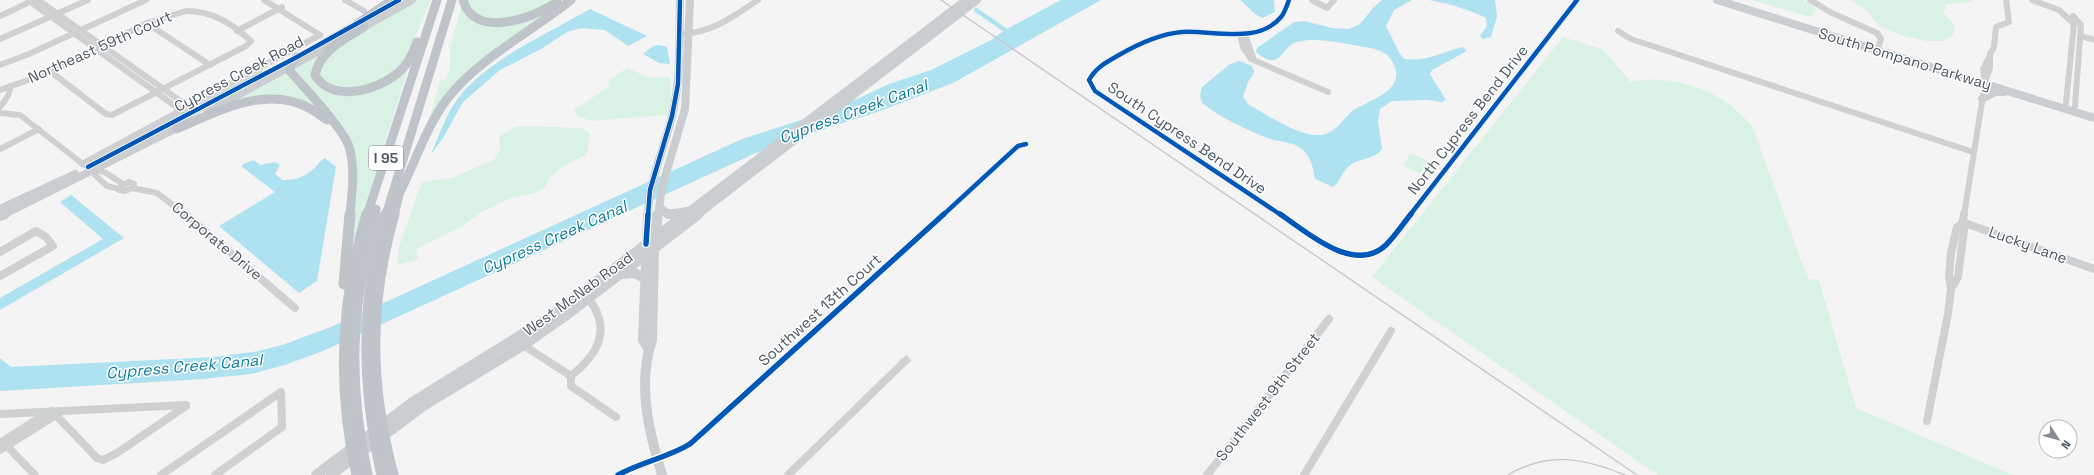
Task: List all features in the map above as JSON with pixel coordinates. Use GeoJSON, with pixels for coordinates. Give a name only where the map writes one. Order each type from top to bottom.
{"type":"FeatureCollection","features":[{"type":"Feature","properties":{"kind":"highway"},"geometry":{"type":"LineString","coordinates":[[392,0],[320,60],[315,75],[321,85],[334,90],[353,91],[376,85],[395,76],[407,62],[436,4]]}},
{"type":"Feature","properties":{"kind":"highway"},"geometry":{"type":"LineString","coordinates":[[350,308],[373,219],[443,0]]}},
{"type":"Feature","properties":{"kind":"highway"},"geometry":{"type":"LineString","coordinates":[[393,475],[383,465],[373,407],[369,342],[374,262],[384,219],[452,0]]}},
{"type":"Feature","properties":{"kind":"highway","name":"I 95"},"geometry":{"type":"LineString","coordinates":[[372,299],[399,194],[457,0]]}},
{"type":"Feature","properties":{"kind":"highway"},"geometry":{"type":"LineString","coordinates":[[463,0],[465,9],[474,16],[485,20],[499,22],[532,16],[560,0]]}},
{"type":"Feature","properties":{"kind":"highway"},"geometry":{"type":"LineString","coordinates":[[399,194],[414,167],[431,124],[454,90],[488,58],[571,0]]}},
{"type":"Feature","properties":{"kind":"highway","name":"I 95"},"geometry":{"type":"LineString","coordinates":[[363,475],[352,423],[348,352],[352,273],[362,234],[436,4]]}},
{"type":"Feature","properties":{"kind":"highway"},"geometry":{"type":"LineString","coordinates":[[297,57],[289,68],[335,123],[336,127],[348,144],[353,163],[343,294],[350,308]]}},
{"type":"Feature","properties":{"kind":"highway"},"geometry":{"type":"LineString","coordinates":[[177,129],[230,106],[268,99],[287,100],[303,105],[318,113],[336,127]]}},
{"type":"Feature","properties":{"kind":"main road","name":"Cypress Creek Road"},"geometry":{"type":"LineString","coordinates":[[0,209],[88,167],[177,129],[289,68],[400,0]]}},
{"type":"Feature","properties":{"kind":"main road","name":"Cypress Creek Road"},"geometry":{"type":"LineString","coordinates":[[0,216],[88,167],[297,57],[412,0]]}},
{"type":"Feature","properties":{"kind":"main road"},"geometry":{"type":"LineString","coordinates":[[662,475],[657,460],[646,393],[648,348],[652,340],[648,205],[654,176],[672,116],[678,84],[680,0]]}},
{"type":"Feature","properties":{"kind":"main road"},"geometry":{"type":"LineString","coordinates":[[650,246],[656,236],[659,203],[666,170],[687,109],[690,0]]}},
{"type":"Feature","properties":{"kind":"main road","name":"West McNab Road"},"geometry":{"type":"LineString","coordinates":[[656,236],[692,209],[791,143],[924,37],[966,0]]}},
{"type":"Feature","properties":{"kind":"main road","name":"West McNab Road"},"geometry":{"type":"LineString","coordinates":[[316,475],[414,402],[520,343],[556,312],[650,246],[755,166],[769,151],[822,110],[977,0]]}},
{"type":"Feature","properties":{"kind":"main road","name":"South Pompano Parkway"},"geometry":{"type":"LineString","coordinates":[[1717,0],[1815,31],[2094,112]]}},
{"type":"Feature","properties":{"kind":"main road","name":"South Pompano Parkway"},"geometry":{"type":"LineString","coordinates":[[1734,0],[1879,45],[1985,80],[2010,92],[2094,118]]}},
{"type":"Feature","properties":{"kind":"main road"},"geometry":{"type":"LineString","coordinates":[[1815,31],[1826,32],[1867,45],[1879,45]]}},
{"type":"Feature","properties":{"kind":"main road"},"geometry":{"type":"LineString","coordinates":[[1982,99],[1995,92],[2010,92]]}},
{"type":"Feature","properties":{"kind":"main road"},"geometry":{"type":"LineString","coordinates":[[659,203],[672,214],[692,209]]}},
{"type":"Feature","properties":{"kind":"main road","name":"West McNab Road"},"geometry":{"type":"LineString","coordinates":[[331,475],[430,402],[589,299],[646,255],[650,246]]}},
{"type":"Feature","properties":{"kind":"main road"},"geometry":{"type":"LineString","coordinates":[[646,255],[643,340],[648,348]]}},
{"type":"Feature","properties":{"kind":"main road"},"geometry":{"type":"LineString","coordinates":[[620,274],[635,273],[645,279]]}},
{"type":"Feature","properties":{"kind":"street"},"geometry":{"type":"LineString","coordinates":[[38,0],[76,31],[161,91],[189,107]]}},
{"type":"Feature","properties":{"kind":"street"},"geometry":{"type":"LineString","coordinates":[[0,39],[88,0]]}},
{"type":"Feature","properties":{"kind":"street"},"geometry":{"type":"LineString","coordinates":[[0,64],[29,54],[140,0]]}},
{"type":"Feature","properties":{"kind":"street"},"geometry":{"type":"LineString","coordinates":[[76,31],[146,0]]}},
{"type":"Feature","properties":{"kind":"street"},"geometry":{"type":"LineString","coordinates":[[0,113],[20,115],[88,167],[189,107],[320,35],[280,8],[264,0]]}},
{"type":"Feature","properties":{"kind":"street"},"geometry":{"type":"LineString","coordinates":[[271,0],[280,8]]}},
{"type":"Feature","properties":{"kind":"street"},"geometry":{"type":"LineString","coordinates":[[345,0],[364,11]]}},
{"type":"Feature","properties":{"kind":"street"},"geometry":{"type":"LineString","coordinates":[[679,35],[702,32],[718,26],[758,0]]}},
{"type":"Feature","properties":{"kind":"street","name":"South Cypress Bend Drive"},"geometry":{"type":"LineString","coordinates":[[1289,0],[1287,10],[1277,22],[1257,32],[1242,34],[1193,32],[1162,35],[1149,39],[1097,68],[1089,80],[1095,90],[1330,247],[1346,254],[1363,256],[1375,253]]}},
{"type":"Feature","properties":{"kind":"street"},"geometry":{"type":"LineString","coordinates":[[1312,0],[1327,8],[1334,0]]}},
{"type":"Feature","properties":{"kind":"street","name":"North Cypress Bend Drive"},"geometry":{"type":"LineString","coordinates":[[1375,253],[1386,244],[1577,0]]}},
{"type":"Feature","properties":{"kind":"street"},"geometry":{"type":"LineString","coordinates":[[1810,0],[1832,13],[1877,33],[1881,39],[1879,45]]}},
{"type":"Feature","properties":{"kind":"street"},"geometry":{"type":"LineString","coordinates":[[1927,421],[1940,360],[1951,289],[1957,282],[1964,230],[1962,223],[1985,80],[1992,56],[1990,53],[1994,47],[1996,27],[2010,22],[2006,0]]}},
{"type":"Feature","properties":{"kind":"street"},"geometry":{"type":"LineString","coordinates":[[2032,0],[2059,10],[2074,24],[2066,104]]}},
{"type":"Feature","properties":{"kind":"street"},"geometry":{"type":"LineString","coordinates":[[2042,0],[2070,13],[2081,26],[2076,106]]}},
{"type":"Feature","properties":{"kind":"street"},"geometry":{"type":"LineString","coordinates":[[0,16],[31,1],[55,15]]}},
{"type":"Feature","properties":{"kind":"street"},"geometry":{"type":"LineString","coordinates":[[50,71],[106,114],[112,115],[161,91],[251,43],[250,39],[237,30],[280,8]]}},
{"type":"Feature","properties":{"kind":"street","name":"Northeast 59th Court"},"geometry":{"type":"LineString","coordinates":[[0,90],[50,71],[148,24],[178,13],[201,11],[212,14],[237,30]]}},
{"type":"Feature","properties":{"kind":"street"},"geometry":{"type":"LineString","coordinates":[[148,24],[210,65]]}},
{"type":"Feature","properties":{"kind":"street"},"geometry":{"type":"LineString","coordinates":[[1618,31],[1631,39],[1973,152]]}},
{"type":"Feature","properties":{"kind":"street"},"geometry":{"type":"LineString","coordinates":[[1242,34],[1243,47],[1251,59],[1329,91]]}},
{"type":"Feature","properties":{"kind":"street"},"geometry":{"type":"LineString","coordinates":[[2081,36],[2094,39]]}},
{"type":"Feature","properties":{"kind":"street"},"geometry":{"type":"LineString","coordinates":[[2071,55],[2079,57]]}},
{"type":"Feature","properties":{"kind":"street"},"geometry":{"type":"LineString","coordinates":[[2069,74],[2078,76]]}},
{"type":"Feature","properties":{"kind":"street"},"geometry":{"type":"LineString","coordinates":[[0,107],[8,96],[12,86]]}},
{"type":"Feature","properties":{"kind":"street"},"geometry":{"type":"LineString","coordinates":[[161,91],[182,111]]}},
{"type":"Feature","properties":{"kind":"street"},"geometry":{"type":"LineString","coordinates":[[672,116],[687,109]]}},
{"type":"Feature","properties":{"kind":"street"},"geometry":{"type":"LineString","coordinates":[[0,149],[39,129]]}},
{"type":"Feature","properties":{"kind":"street","name":"Southwest 13th Court"},"geometry":{"type":"LineString","coordinates":[[618,475],[630,468],[657,460],[682,450],[697,438],[1018,146],[1026,144]]}},
{"type":"Feature","properties":{"kind":"street","name":"Corporate Drive"},"geometry":{"type":"LineString","coordinates":[[88,167],[107,186],[121,187],[123,192],[132,188],[157,193],[166,198],[270,284],[295,308]]}},
{"type":"Feature","properties":{"kind":"street","name":"Lucky Lane"},"geometry":{"type":"LineString","coordinates":[[1962,223],[2094,269]]}},
{"type":"Feature","properties":{"kind":"street"},"geometry":{"type":"LineString","coordinates":[[0,252],[36,232],[42,233],[52,242],[53,246],[0,276]]}},
{"type":"Feature","properties":{"kind":"street"},"geometry":{"type":"LineString","coordinates":[[571,376],[589,361],[596,350],[601,325],[597,308],[589,299]]}},
{"type":"Feature","properties":{"kind":"street","name":"Southwest 9th Street"},"geometry":{"type":"LineString","coordinates":[[1207,475],[1329,319]]}},
{"type":"Feature","properties":{"kind":"street"},"geometry":{"type":"LineString","coordinates":[[1304,475],[1391,331]]}},
{"type":"Feature","properties":{"kind":"street"},"geometry":{"type":"LineString","coordinates":[[520,343],[571,376]]}},
{"type":"Feature","properties":{"kind":"street"},"geometry":{"type":"LineString","coordinates":[[788,475],[903,363]]}},
{"type":"Feature","properties":{"kind":"street"},"geometry":{"type":"LineString","coordinates":[[571,376],[571,386],[616,417]]}},
{"type":"Feature","properties":{"kind":"street"},"geometry":{"type":"LineString","coordinates":[[161,475],[281,392],[282,427],[215,475]]}},
{"type":"Feature","properties":{"kind":"street"},"geometry":{"type":"LineString","coordinates":[[0,414],[186,405],[117,453],[103,460],[97,458],[54,412]]}},
{"type":"Feature","properties":{"kind":"street"},"geometry":{"type":"LineString","coordinates":[[35,475],[2,445],[54,412]]}},
{"type":"Feature","properties":{"kind":"green space"},"geometry":{"type":"Polygon","coordinates":[[[418,0],[431,0],[404,63],[380,82],[343,90],[320,81],[319,66],[340,44],[418,0]]]}},
{"type":"Feature","properties":{"kind":"green space"},"geometry":{"type":"Polygon","coordinates":[[[467,0],[557,0],[544,9],[497,20],[476,14],[467,0]]]}},
{"type":"Feature","properties":{"kind":"green space"},"geometry":{"type":"Polygon","coordinates":[[[562,0],[568,0],[492,53],[430,117],[440,80],[446,79],[450,68],[450,47],[461,8],[494,23],[558,3],[562,0]]]}},
{"type":"Feature","properties":{"kind":"green space"},"geometry":{"type":"Polygon","coordinates":[[[1752,0],[1804,0],[1816,9],[1810,17],[1752,0]]]}},
{"type":"Feature","properties":{"kind":"green space"},"geometry":{"type":"Polygon","coordinates":[[[1851,0],[1971,0],[1971,2],[1947,4],[1943,13],[1955,25],[1953,35],[1943,41],[1926,41],[1904,36],[1879,26],[1871,15],[1851,0]]]}},
{"type":"Feature","properties":{"kind":"green space"},"geometry":{"type":"Polygon","coordinates":[[[1563,37],[1602,49],[1631,82],[1665,80],[1699,88],[1715,95],[1742,116],[1753,128],[1808,279],[1819,280],[1856,408],[2013,475],[1658,475],[1372,277],[1563,37]]]}},
{"type":"Feature","properties":{"kind":"green space"},"geometry":{"type":"Polygon","coordinates":[[[319,55],[314,80],[356,92],[409,66],[352,246],[357,189],[356,161],[353,147],[344,126],[338,118],[294,69],[319,55]]]}},
{"type":"Feature","properties":{"kind":"green space"},"geometry":{"type":"Polygon","coordinates":[[[627,68],[650,78],[670,77],[671,102],[666,115],[592,121],[579,117],[574,110],[610,86],[608,81],[627,68]]]}},
{"type":"Feature","properties":{"kind":"green space"},"geometry":{"type":"Polygon","coordinates":[[[288,73],[324,114],[309,105],[241,101],[241,98],[288,73]]]}},
{"type":"Feature","properties":{"kind":"green space"},"geometry":{"type":"Polygon","coordinates":[[[523,126],[581,128],[590,133],[587,154],[557,171],[548,181],[545,188],[535,193],[511,198],[483,211],[461,227],[416,249],[418,260],[397,265],[400,244],[422,182],[452,178],[494,160],[501,148],[499,137],[513,128],[523,126]]]}},
{"type":"Feature","properties":{"kind":"green space"},"geometry":{"type":"Polygon","coordinates":[[[1411,153],[1435,164],[1425,176],[1403,166],[1411,153]]]}},
{"type":"Feature","properties":{"kind":"water","name":"Cypress Creek Canal"},"geometry":{"type":"Polygon","coordinates":[[[1061,0],[1101,0],[953,83],[883,110],[756,153],[323,351],[285,365],[251,374],[203,379],[0,391],[0,358],[11,367],[214,357],[259,351],[285,344],[331,327],[742,139],[798,121],[857,99],[889,84],[931,70],[991,40],[1005,30],[1061,0]]]}},
{"type":"Feature","properties":{"kind":"water"},"geometry":{"type":"Polygon","coordinates":[[[1240,0],[1274,0],[1275,12],[1262,18],[1256,15],[1240,0]]]}},
{"type":"Feature","properties":{"kind":"water"},"geometry":{"type":"Polygon","coordinates":[[[1382,0],[1412,0],[1394,10],[1386,26],[1404,59],[1413,60],[1427,58],[1463,47],[1467,51],[1432,70],[1430,74],[1446,100],[1442,102],[1427,100],[1392,101],[1380,109],[1378,121],[1382,149],[1376,155],[1349,166],[1333,187],[1315,179],[1310,159],[1298,146],[1267,138],[1250,131],[1225,118],[1202,103],[1200,96],[1202,87],[1230,64],[1239,61],[1252,66],[1254,71],[1248,82],[1243,97],[1249,105],[1303,133],[1312,135],[1327,134],[1352,111],[1379,97],[1391,87],[1395,81],[1396,73],[1394,65],[1388,56],[1371,48],[1324,40],[1306,40],[1297,42],[1292,44],[1276,59],[1271,60],[1264,58],[1256,52],[1257,48],[1294,22],[1305,21],[1332,28],[1349,29],[1360,24],[1382,0]]]}},
{"type":"Feature","properties":{"kind":"water"},"geometry":{"type":"Polygon","coordinates":[[[1429,0],[1495,0],[1497,16],[1491,37],[1483,39],[1480,36],[1487,26],[1486,18],[1452,5],[1429,0]]]}},
{"type":"Feature","properties":{"kind":"water"},"geometry":{"type":"Polygon","coordinates":[[[590,9],[647,36],[628,46],[605,30],[582,28],[567,32],[541,49],[500,70],[463,102],[443,138],[431,154],[453,106],[463,92],[476,79],[491,67],[523,46],[590,9]]]}},
{"type":"Feature","properties":{"kind":"water"},"geometry":{"type":"Polygon","coordinates":[[[659,45],[667,47],[670,64],[659,63],[643,54],[653,46],[659,45]]]}},
{"type":"Feature","properties":{"kind":"water"},"geometry":{"type":"Polygon","coordinates":[[[325,158],[336,167],[317,281],[299,293],[219,226],[275,192],[242,167],[243,164],[254,160],[260,165],[275,162],[280,165],[275,174],[283,180],[287,180],[304,175],[325,158]]]}},
{"type":"Feature","properties":{"kind":"water"},"geometry":{"type":"Polygon","coordinates":[[[71,195],[124,238],[0,310],[0,298],[103,239],[60,202],[71,195]]]}},
{"type":"Feature","properties":{"kind":"waterway"},"geometry":{"type":"LineString","coordinates":[[976,10],[1005,30]]}},
{"type":"Feature","properties":{"kind":"tunnel"},"geometry":{"type":"LineString","coordinates":[[903,363],[910,357]]}},
{"type":"Feature","properties":{"kind":"railway"},"geometry":{"type":"LineString","coordinates":[[941,0],[1637,475]]}},
{"type":"Feature","properties":{"kind":"railway"},"geometry":{"type":"LineString","coordinates":[[1508,475],[1537,462],[1552,460],[1581,461],[1595,464],[1625,475]]}},
{"type":"Feature","properties":{"kind":"cycle path"},"geometry":{"type":"LineString","coordinates":[[88,167],[297,57],[399,0]]}},
{"type":"Feature","properties":{"kind":"cycle path"},"geometry":{"type":"LineString","coordinates":[[646,244],[650,190],[672,116],[678,84],[680,0]]}},
{"type":"Feature","properties":{"kind":"cycle path"},"geometry":{"type":"LineString","coordinates":[[1289,0],[1282,16],[1272,26],[1259,31],[1244,33],[1181,32],[1163,35],[1139,44],[1104,64],[1094,72],[1089,80],[1095,91],[1330,247],[1345,253],[1359,256],[1372,253],[1386,245],[1577,0]]}},
{"type":"Feature","properties":{"kind":"cycle path"},"geometry":{"type":"LineString","coordinates":[[618,475],[635,466],[673,453],[690,444],[1018,146],[1026,144]]}}]}
